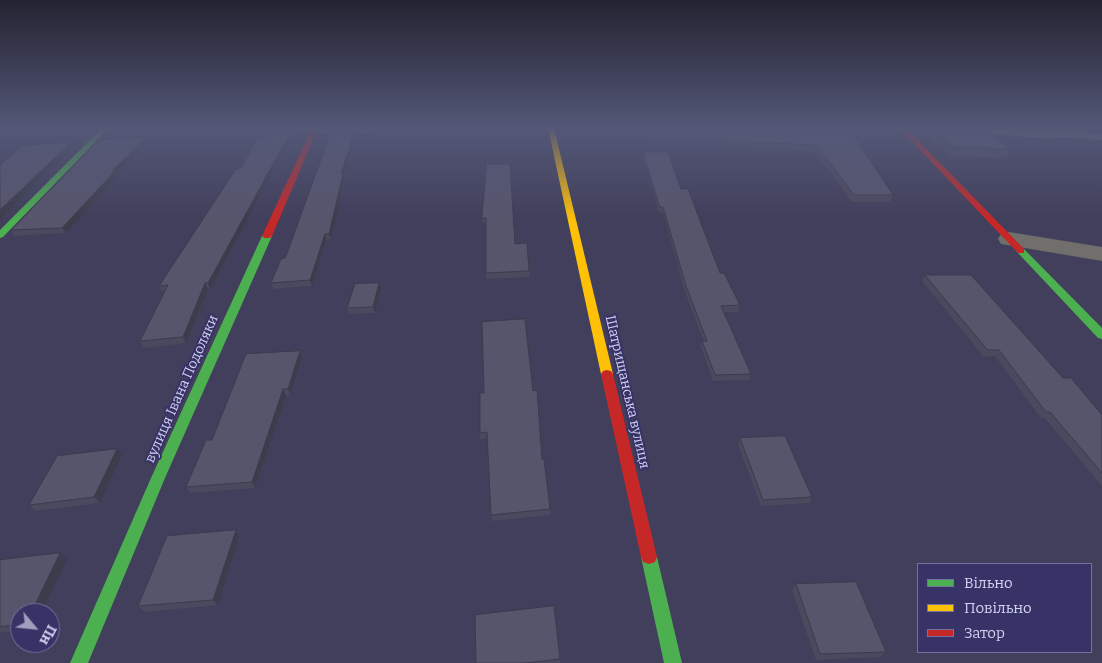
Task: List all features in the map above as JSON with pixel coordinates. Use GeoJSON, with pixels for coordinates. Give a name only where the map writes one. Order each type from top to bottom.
{"type":"FeatureCollection","features":[{"type":"Feature","properties":{"kind":"street"},"geometry":{"type":"LineString","coordinates":[[0,235],[75,159]]}},
{"type":"Feature","properties":{"kind":"street","name":"вулиця Івана Подоляки"},"geometry":{"type":"LineString","coordinates":[[79,663],[154,487],[301,159]]}},
{"type":"Feature","properties":{"kind":"street","name":"Шатрищанська вулиця"},"geometry":{"type":"LineString","coordinates":[[558,159],[673,663]]}},
{"type":"Feature","properties":{"kind":"street"},"geometry":{"type":"LineString","coordinates":[[932,159],[1102,335]]}},
{"type":"Feature","properties":{"kind":"street"},"geometry":{"type":"LineString","coordinates":[[1009,239],[1102,254]]}},
{"type":"Feature","properties":{"kind":"building"},"geometry":{"type":"Polygon","coordinates":[[[7,159],[53,159],[0,210],[0,165],[7,159]]]}},
{"type":"Feature","properties":{"kind":"building"},"geometry":{"type":"Polygon","coordinates":[[[80,159],[124,159],[62,228],[11,230],[80,159]]]}},
{"type":"Feature","properties":{"kind":"building"},"geometry":{"type":"Polygon","coordinates":[[[246,159],[276,159],[208,283],[205,283],[183,337],[140,341],[168,285],[159,286],[236,169],[241,168],[246,159]]]}},
{"type":"Feature","properties":{"kind":"building"},"geometry":{"type":"Polygon","coordinates":[[[321,159],[346,159],[329,234],[325,234],[310,280],[271,283],[281,259],[285,258],[321,159]]]}},
{"type":"Feature","properties":{"kind":"building"},"geometry":{"type":"Polygon","coordinates":[[[645,159],[670,159],[681,189],[688,189],[720,273],[724,273],[740,305],[721,306],[751,374],[715,375],[702,341],[707,341],[686,286],[663,207],[660,207],[645,159]]]}},
{"type":"Feature","properties":{"kind":"building"},"geometry":{"type":"Polygon","coordinates":[[[827,159],[869,159],[893,195],[854,195],[827,159]]]}},
{"type":"Feature","properties":{"kind":"building"},"geometry":{"type":"Polygon","coordinates":[[[487,164],[510,164],[515,244],[527,243],[529,271],[486,273],[486,218],[482,218],[487,164]]]}},
{"type":"Feature","properties":{"kind":"building"},"geometry":{"type":"Polygon","coordinates":[[[925,275],[971,275],[1063,378],[1071,378],[1102,415],[1102,473],[1050,412],[1046,412],[999,350],[988,350],[925,275]]]}},
{"type":"Feature","properties":{"kind":"building"},"geometry":{"type":"Polygon","coordinates":[[[379,283],[373,307],[347,308],[355,284],[379,283]]]}},
{"type":"Feature","properties":{"kind":"building"},"geometry":{"type":"Polygon","coordinates":[[[525,319],[533,391],[537,390],[542,459],[544,459],[550,509],[491,515],[487,432],[480,433],[480,393],[484,393],[482,322],[525,319]]]}},
{"type":"Feature","properties":{"kind":"building"},"geometry":{"type":"Polygon","coordinates":[[[300,351],[288,389],[283,389],[252,482],[186,487],[206,440],[212,440],[246,354],[300,351]]]}},
{"type":"Feature","properties":{"kind":"building"},"geometry":{"type":"Polygon","coordinates":[[[785,436],[812,497],[763,500],[740,438],[785,436]]]}},
{"type":"Feature","properties":{"kind":"building"},"geometry":{"type":"Polygon","coordinates":[[[117,449],[94,497],[29,505],[57,456],[117,449]]]}},
{"type":"Feature","properties":{"kind":"building"},"geometry":{"type":"Polygon","coordinates":[[[236,530],[213,600],[138,606],[167,536],[236,530]]]}},
{"type":"Feature","properties":{"kind":"building"},"geometry":{"type":"Polygon","coordinates":[[[60,553],[36,603],[10,603],[10,626],[0,627],[0,560],[60,553]]]}},
{"type":"Feature","properties":{"kind":"building"},"geometry":{"type":"Polygon","coordinates":[[[856,582],[886,652],[820,654],[796,584],[856,582]]]}},
{"type":"Feature","properties":{"kind":"building"},"geometry":{"type":"Polygon","coordinates":[[[554,606],[560,659],[526,663],[476,663],[475,615],[554,606]]]}},
{"type":"Feature","properties":{"kind":"traffic: fast"},"geometry":{"type":"LineString","coordinates":[[0,235],[75,159]]}},
{"type":"Feature","properties":{"kind":"traffic: fast"},"geometry":{"type":"LineString","coordinates":[[79,663],[158,478],[267,236]]}},
{"type":"Feature","properties":{"kind":"traffic: fast"},"geometry":{"type":"LineString","coordinates":[[1021,251],[1102,335]]}},
{"type":"Feature","properties":{"kind":"traffic: fast"},"geometry":{"type":"LineString","coordinates":[[649,557],[673,663]]}},
{"type":"Feature","properties":{"kind":"traffic: slow"},"geometry":{"type":"LineString","coordinates":[[558,159],[607,374]]}},
{"type":"Feature","properties":{"kind":"traffic: jam"},"geometry":{"type":"LineString","coordinates":[[267,236],[301,159]]}},
{"type":"Feature","properties":{"kind":"traffic: jam"},"geometry":{"type":"LineString","coordinates":[[932,159],[1021,251]]}},
{"type":"Feature","properties":{"kind":"traffic: jam"},"geometry":{"type":"LineString","coordinates":[[607,374],[649,557]]}}]}
